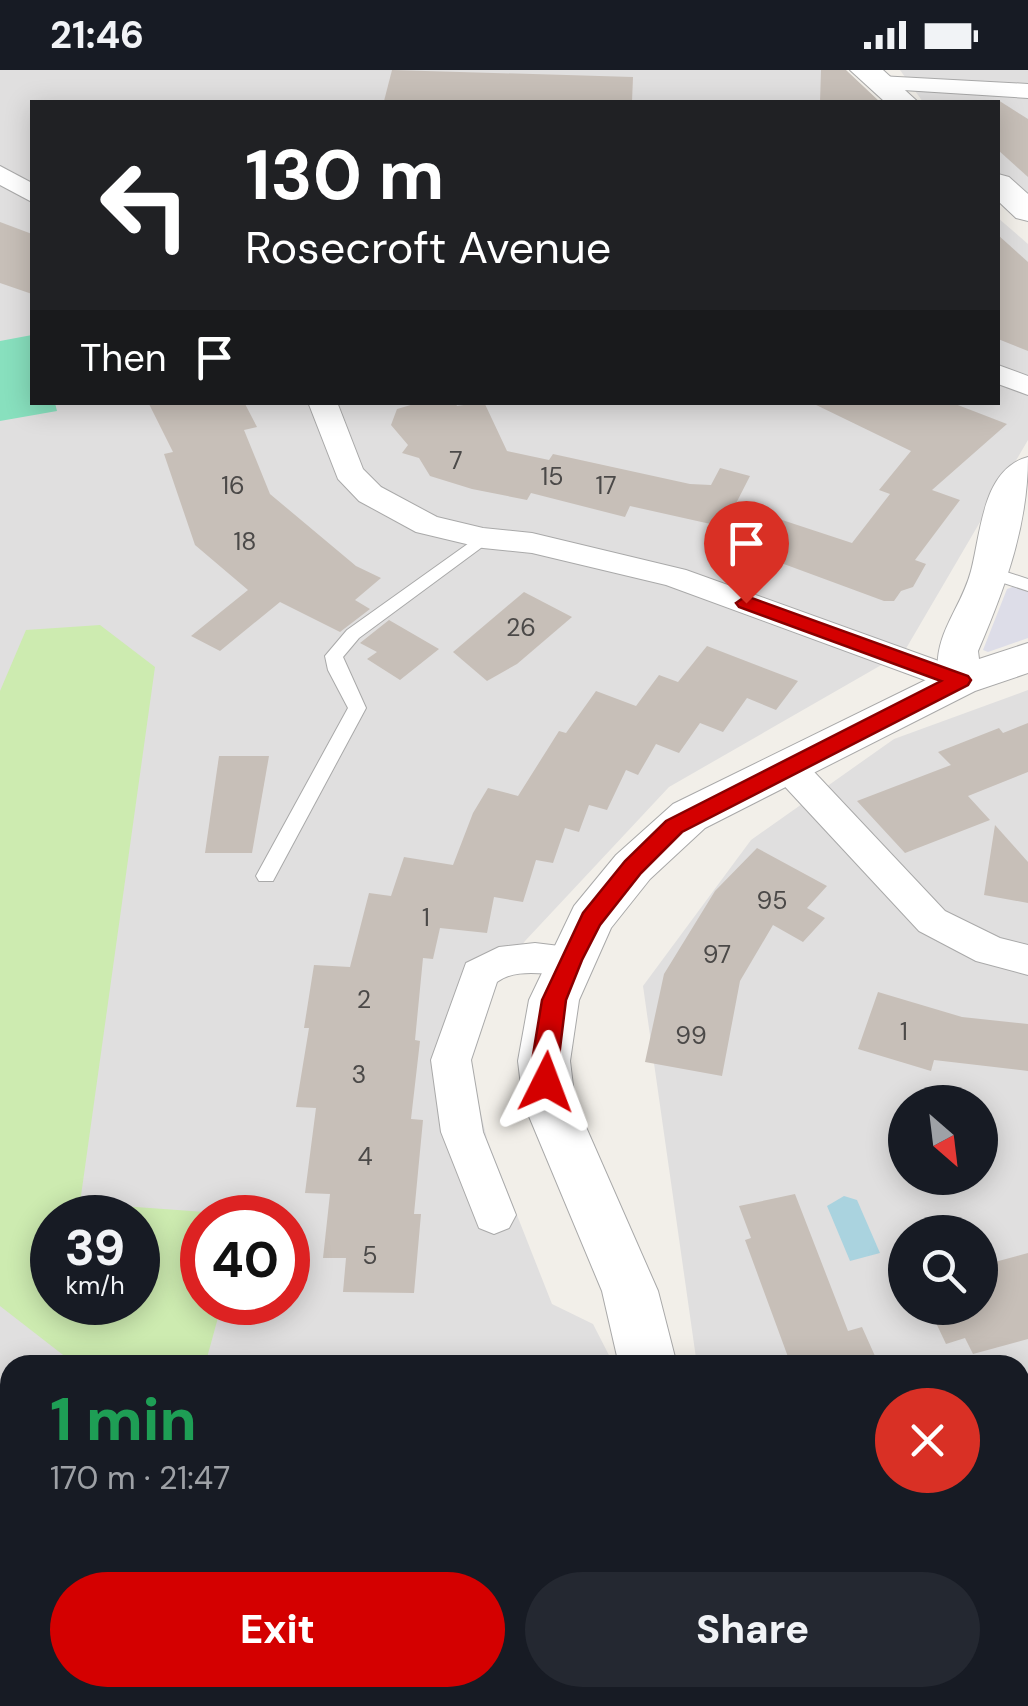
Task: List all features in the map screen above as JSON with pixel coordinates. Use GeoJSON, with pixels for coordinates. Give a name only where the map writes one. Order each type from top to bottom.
{"type":"FeatureCollection","features":[{"type":"Feature","properties":{"kind":"street"},"geometry":{"type":"LineString","coordinates":[[883,85],[1028,92]]}},
{"type":"Feature","properties":{"kind":"street"},"geometry":{"type":"LineString","coordinates":[[0,174],[30,193]]}},
{"type":"Feature","properties":{"kind":"street"},"geometry":{"type":"LineString","coordinates":[[1000,186],[1028,211]]}},
{"type":"Feature","properties":{"kind":"street"},"geometry":{"type":"LineString","coordinates":[[1000,375],[1028,386]]}},
{"type":"Feature","properties":{"kind":"street"},"geometry":{"type":"LineString","coordinates":[[323,405],[349,472],[370,494],[427,525],[484,538],[532,543],[675,577],[960,680]]}},
{"type":"Feature","properties":{"kind":"street"},"geometry":{"type":"LineString","coordinates":[[960,680],[957,651],[1010,579],[1000,521],[1011,492],[1028,469]]}},
{"type":"Feature","properties":{"kind":"street"},"geometry":{"type":"LineString","coordinates":[[646,1355],[630,1291],[548,1102],[544,1061],[554,1000],[591,919],[633,867],[674,826],[960,680],[1028,657]]}},
{"type":"Feature","properties":{"kind":"street"},"geometry":{"type":"LineString","coordinates":[[788,768],[932,922],[990,950],[1028,960]]}},
{"type":"Feature","properties":{"kind":"street"},"geometry":{"type":"LineString","coordinates":[[494,1215],[462,1132],[451,1060],[480,974],[488,966],[521,959],[570,960]]}},
{"type":"Feature","properties":{"kind":"lane"},"geometry":{"type":"LineString","coordinates":[[266,876],[357,708],[351,692],[336,674],[334,656],[353,634],[484,538]]}},
{"type":"Feature","properties":{"kind":"shaded area"},"geometry":{"type":"Polygon","coordinates":[[[0,70],[832,70],[839,83],[860,100],[30,100],[30,405],[1000,405],[1000,220],[1028,244],[1028,440],[904,652],[669,787],[525,941],[501,974],[468,1059],[487,1139],[552,1304],[593,1324],[609,1355],[0,1355],[0,70]]]}},
{"type":"Feature","properties":{"kind":"shaded area"},"geometry":{"type":"Polygon","coordinates":[[[900,70],[1028,70],[1028,209],[1000,184],[1000,100],[922,100],[900,70]]]}},
{"type":"Feature","properties":{"kind":"shaded area"},"geometry":{"type":"Polygon","coordinates":[[[1015,586],[1028,590],[1028,638],[988,652],[983,650],[1007,589],[1015,586]]]}},
{"type":"Feature","properties":{"kind":"shaded area"},"geometry":{"type":"Polygon","coordinates":[[[1028,690],[1028,1355],[696,1355],[643,986],[751,840],[894,739],[1028,690]]]}},
{"type":"Feature","properties":{"kind":"green space"},"geometry":{"type":"Polygon","coordinates":[[[30,335],[30,405],[56,405],[57,411],[0,421],[0,341],[30,335]]]}},
{"type":"Feature","properties":{"kind":"green space"},"geometry":{"type":"Polygon","coordinates":[[[100,625],[155,667],[81,1195],[30,1195],[30,1325],[160,1325],[160,1209],[180,1210],[180,1325],[216,1325],[208,1355],[63,1355],[0,1306],[0,691],[26,630],[100,625]]]}},
{"type":"Feature","properties":{"kind":"water"},"geometry":{"type":"Polygon","coordinates":[[[844,1196],[857,1200],[880,1253],[850,1261],[827,1206],[844,1196]]]}},
{"type":"Feature","properties":{"kind":"building"},"geometry":{"type":"Polygon","coordinates":[[[392,70],[633,77],[632,100],[384,100],[392,70]]]}},
{"type":"Feature","properties":{"kind":"building"},"geometry":{"type":"Polygon","coordinates":[[[821,70],[846,70],[878,100],[820,100],[821,70]]]}},
{"type":"Feature","properties":{"kind":"building"},"geometry":{"type":"Polygon","coordinates":[[[1000,101],[1028,119],[1028,177],[1000,152],[1000,101]]]}},
{"type":"Feature","properties":{"kind":"building"},"geometry":{"type":"Polygon","coordinates":[[[0,222],[30,233],[30,293],[0,283],[0,222]]]}},
{"type":"Feature","properties":{"kind":"building"},"geometry":{"type":"Polygon","coordinates":[[[1000,237],[1028,262],[1028,351],[1000,340],[1000,237]]]}},
{"type":"Feature","properties":{"kind":"building"},"geometry":{"type":"Polygon","coordinates":[[[150,405],[246,405],[257,427],[244,430],[270,494],[356,566],[381,578],[355,600],[370,609],[340,632],[280,602],[220,651],[191,636],[248,590],[195,545],[164,454],[173,452],[150,405]]]}},
{"type":"Feature","properties":{"kind":"building"},"geometry":{"type":"Polygon","coordinates":[[[411,405],[485,405],[507,451],[549,460],[553,454],[690,484],[711,485],[720,468],[750,476],[724,527],[630,506],[625,517],[531,493],[527,500],[430,476],[419,458],[402,453],[408,445],[391,425],[397,409],[411,405]]]}},
{"type":"Feature","properties":{"kind":"building"},"geometry":{"type":"Polygon","coordinates":[[[816,405],[958,405],[1007,424],[932,490],[960,500],[915,560],[926,564],[913,587],[901,591],[894,601],[884,601],[773,560],[742,561],[773,517],[852,543],[890,494],[879,490],[911,451],[816,405]]]}},
{"type":"Feature","properties":{"kind":"building"},"geometry":{"type":"Polygon","coordinates":[[[524,592],[572,617],[517,664],[487,681],[453,652],[524,592]]]}},
{"type":"Feature","properties":{"kind":"building"},"geometry":{"type":"Polygon","coordinates":[[[389,620],[439,649],[400,680],[367,659],[377,652],[360,643],[389,620]]]}},
{"type":"Feature","properties":{"kind":"building"},"geometry":{"type":"Polygon","coordinates":[[[707,646],[798,681],[776,710],[747,698],[723,732],[700,723],[679,753],[656,744],[638,775],[626,770],[607,810],[589,805],[579,832],[565,828],[553,863],[536,860],[523,902],[494,897],[487,933],[440,928],[433,959],[423,958],[415,1040],[420,1041],[411,1119],[423,1120],[414,1214],[421,1214],[414,1293],[343,1292],[346,1258],[323,1258],[330,1194],[305,1193],[316,1108],[296,1107],[314,965],[350,967],[369,893],[391,896],[404,857],[453,865],[473,813],[488,788],[518,796],[559,731],[566,733],[596,691],[636,706],[659,675],[678,682],[707,646]]]}},
{"type":"Feature","properties":{"kind":"building"},"geometry":{"type":"Polygon","coordinates":[[[1028,723],[1028,772],[968,796],[990,820],[905,853],[857,801],[951,765],[938,752],[999,728],[1003,733],[1028,723]]]}},
{"type":"Feature","properties":{"kind":"building"},"geometry":{"type":"Polygon","coordinates":[[[219,756],[269,756],[252,853],[205,853],[219,756]]]}},
{"type":"Feature","properties":{"kind":"building"},"geometry":{"type":"Polygon","coordinates":[[[995,825],[1028,862],[1028,903],[984,895],[995,825]]]}},
{"type":"Feature","properties":{"kind":"building"},"geometry":{"type":"Polygon","coordinates":[[[757,848],[827,886],[807,908],[825,918],[803,942],[773,925],[740,981],[722,1076],[645,1062],[664,974],[715,891],[757,848]]]}},
{"type":"Feature","properties":{"kind":"building"},"geometry":{"type":"Polygon","coordinates":[[[878,992],[962,1017],[1028,1024],[1028,1071],[934,1060],[931,1071],[858,1049],[878,992]]]}},
{"type":"Feature","properties":{"kind":"building"},"geometry":{"type":"Polygon","coordinates":[[[795,1194],[848,1331],[862,1327],[875,1355],[787,1355],[745,1240],[751,1238],[739,1206],[795,1194]]]}},
{"type":"Feature","properties":{"kind":"building"},"geometry":{"type":"Polygon","coordinates":[[[1028,1253],[1028,1339],[973,1354],[965,1338],[946,1344],[937,1325],[998,1325],[998,1261],[1028,1253]]]}},
{"type":"Feature","properties":{"kind":"route"},"geometry":{"type":"LineString","coordinates":[[546,1082],[544,1061],[554,1000],[570,960],[591,919],[633,867],[674,826],[960,680],[746,603]]}}]}
